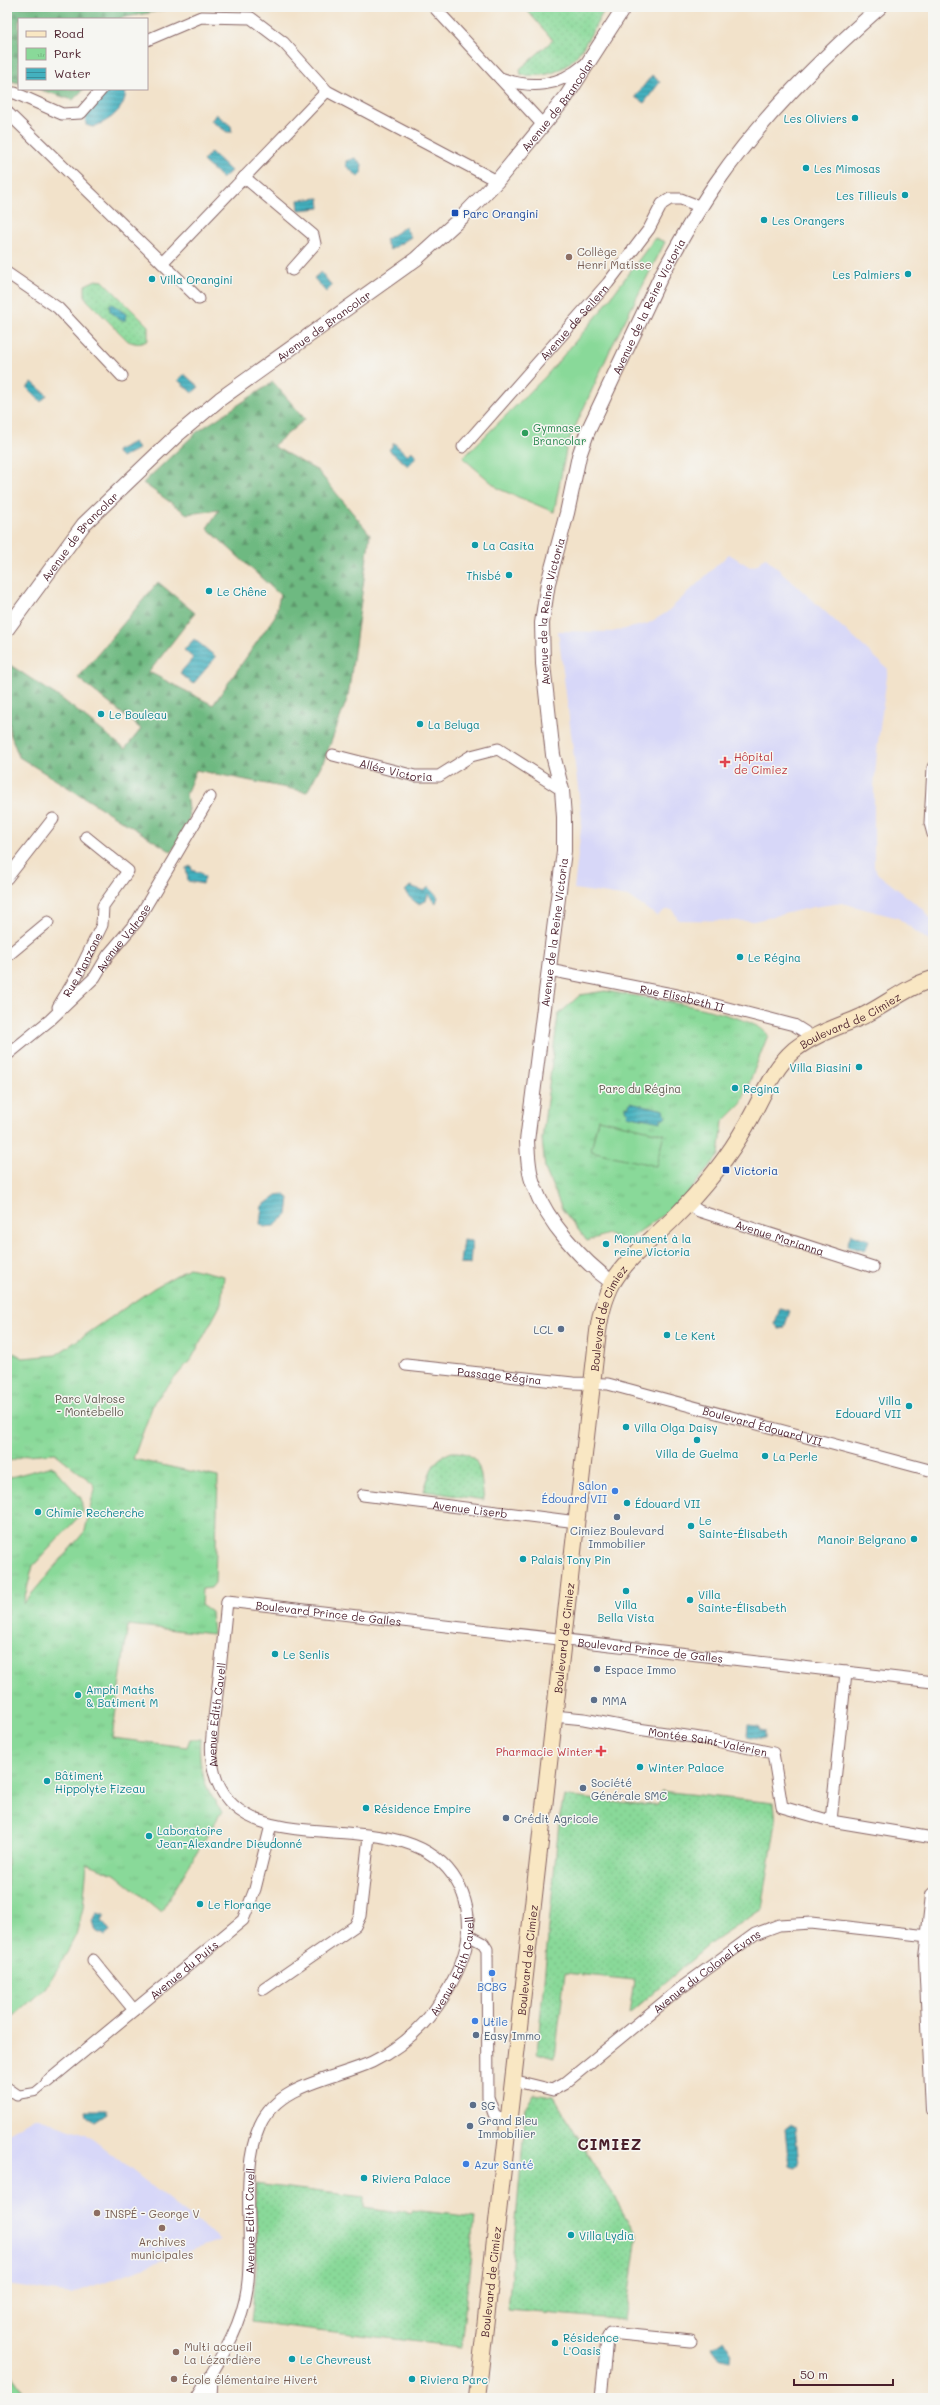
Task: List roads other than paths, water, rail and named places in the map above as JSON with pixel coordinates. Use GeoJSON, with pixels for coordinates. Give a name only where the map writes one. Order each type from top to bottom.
{"type":"FeatureCollection","features":[{"type":"Feature","properties":{"kind":"main road","name":"Boulevard de Cimiez"},"geometry":{"type":"LineString","coordinates":[[477,2398],[599,1322],[613,1282],[635,1254],[688,1204],[740,1136],[783,1061],[809,1039],[861,1016],[909,988],[933,979]]}},
{"type":"Feature","properties":{"kind":"street"},"geometry":{"type":"LineString","coordinates":[[434,7],[543,126]]}},
{"type":"Feature","properties":{"kind":"street","name":"Avenue de Brancolar"},"geometry":{"type":"LineString","coordinates":[[7,629],[84,524],[176,436],[220,399],[416,259],[457,222],[497,181],[566,97],[624,7]]}},
{"type":"Feature","properties":{"kind":"street","name":"Avenue de la Reine Victoria"},"geometry":{"type":"LineString","coordinates":[[613,1282],[586,1262],[559,1228],[542,1203],[533,1186],[528,1166],[527,1141],[564,851],[562,790],[553,755],[543,664],[542,623],[548,583],[567,513],[573,479],[587,433],[661,276],[716,183],[743,147],[793,89],[823,58],[880,7]]}},
{"type":"Feature","properties":{"kind":"street"},"geometry":{"type":"LineString","coordinates":[[148,40],[200,17],[251,18],[284,43],[327,91],[497,181]]}},
{"type":"Feature","properties":{"kind":"street"},"geometry":{"type":"LineString","coordinates":[[499,78],[517,84],[550,84],[572,74],[592,58]]}},
{"type":"Feature","properties":{"kind":"street"},"geometry":{"type":"LineString","coordinates":[[7,93],[15,93],[62,114],[81,113],[101,90]]}},
{"type":"Feature","properties":{"kind":"street"},"geometry":{"type":"LineString","coordinates":[[162,263],[327,91]]}},
{"type":"Feature","properties":{"kind":"street"},"geometry":{"type":"LineString","coordinates":[[7,112],[199,299]]}},
{"type":"Feature","properties":{"kind":"street"},"geometry":{"type":"LineString","coordinates":[[244,177],[313,235],[315,244],[292,270]]}},
{"type":"Feature","properties":{"kind":"street","name":"Avenue de Seilern"},"geometry":{"type":"LineString","coordinates":[[463,447],[608,283],[649,229],[662,204],[670,199],[681,199],[701,207]]}},
{"type":"Feature","properties":{"kind":"street"},"geometry":{"type":"LineString","coordinates":[[7,274],[58,308],[122,376]]}},
{"type":"Feature","properties":{"kind":"street","name":"Allée Victoria"},"geometry":{"type":"LineString","coordinates":[[333,755],[415,776],[439,776],[471,756],[498,749],[562,790]]}},
{"type":"Feature","properties":{"kind":"street"},"geometry":{"type":"LineString","coordinates":[[933,767],[930,823],[933,834]]}},
{"type":"Feature","properties":{"kind":"street","name":"Avenue Valrose"},"geometry":{"type":"LineString","coordinates":[[7,1055],[50,1020],[95,977],[108,955],[137,921],[210,797]]}},
{"type":"Feature","properties":{"kind":"street"},"geometry":{"type":"LineString","coordinates":[[7,878],[53,819]]}},
{"type":"Feature","properties":{"kind":"street","name":"Rue Manzone"},"geometry":{"type":"LineString","coordinates":[[50,1020],[78,974],[102,925],[103,906],[128,871],[86,837]]}},
{"type":"Feature","properties":{"kind":"street"},"geometry":{"type":"LineString","coordinates":[[7,956],[48,922]]}},
{"type":"Feature","properties":{"kind":"street","name":"Rue Elisabeth II"},"geometry":{"type":"LineString","coordinates":[[549,970],[677,996],[794,1025],[806,1032],[809,1039]]}},
{"type":"Feature","properties":{"kind":"street","name":"Avenue Marianna"},"geometry":{"type":"LineString","coordinates":[[688,1204],[706,1213],[873,1267]]}},
{"type":"Feature","properties":{"kind":"street","name":"Passage Régina"},"geometry":{"type":"LineString","coordinates":[[406,1365],[592,1384]]}},
{"type":"Feature","properties":{"kind":"street","name":"Boulevard Édouard VII"},"geometry":{"type":"LineString","coordinates":[[592,1384],[608,1384],[672,1400],[933,1470]]}},
{"type":"Feature","properties":{"kind":"street","name":"Avenue Liserb"},"geometry":{"type":"LineString","coordinates":[[364,1495],[577,1522]]}},
{"type":"Feature","properties":{"kind":"street","name":"Boulevard Prince de Galles"},"geometry":{"type":"LineString","coordinates":[[227,1601],[564,1638],[933,1682]]}},
{"type":"Feature","properties":{"kind":"street","name":"Avenue Edith Cavell"},"geometry":{"type":"LineString","coordinates":[[197,2398],[212,2376],[237,2330],[248,2288],[250,2178],[256,2140],[263,2120],[281,2099],[295,2091],[373,2061],[412,2036],[430,2015],[450,1986],[461,1962],[468,1935],[467,1910],[463,1894],[447,1867],[418,1846],[397,1840],[369,1836],[271,1825],[250,1817],[233,1806],[219,1786],[214,1772],[212,1749],[227,1601]]}},
{"type":"Feature","properties":{"kind":"street"},"geometry":{"type":"LineString","coordinates":[[831,1821],[846,1672]]}},
{"type":"Feature","properties":{"kind":"street","name":"Montée Saint-Valérien"},"geometry":{"type":"LineString","coordinates":[[554,1716],[584,1718],[631,1728],[707,1739],[773,1753],[782,1807],[831,1821],[933,1838]]}},
{"type":"Feature","properties":{"kind":"street","name":"Avenue du Puits"},"geometry":{"type":"LineString","coordinates":[[47,2082],[243,1920],[255,1889],[271,1825]]}},
{"type":"Feature","properties":{"kind":"street"},"geometry":{"type":"LineString","coordinates":[[264,1990],[355,1926],[360,1916],[369,1836]]}},
{"type":"Feature","properties":{"kind":"street"},"geometry":{"type":"LineString","coordinates":[[933,1895],[928,1936],[926,1982],[933,2110]]}},
{"type":"Feature","properties":{"kind":"street","name":"Avenue du Colonel Evans"},"geometry":{"type":"LineString","coordinates":[[512,2080],[552,2090],[564,2084],[720,1957],[755,1934],[779,1925],[811,1922],[928,1936]]}},
{"type":"Feature","properties":{"kind":"street"},"geometry":{"type":"LineString","coordinates":[[468,1935],[483,1943],[487,1952],[487,2084],[491,2110],[496,2117],[507,2125]]}},
{"type":"Feature","properties":{"kind":"street"},"geometry":{"type":"LineString","coordinates":[[93,1960],[134,2010]]}},
{"type":"Feature","properties":{"kind":"street"},"geometry":{"type":"LineString","coordinates":[[7,2088],[17,2095],[35,2092],[47,2082]]}},
{"type":"Feature","properties":{"kind":"street"},"geometry":{"type":"LineString","coordinates":[[601,2398],[610,2333],[691,2341]]}},
{"type":"Feature","properties":{"kind":"street","name":"Avenue Edith Cavell"},"geometry":{"type":"LineString","coordinates":[[211,2398],[212,2376]]}},
{"type":"Feature","properties":{"kind":"water"},"geometry":{"type":"Polygon","coordinates":[[[652,75],[660,82],[644,103],[635,97],[652,75]]]}},
{"type":"Feature","properties":{"kind":"water"},"geometry":{"type":"Polygon","coordinates":[[[107,90],[126,90],[120,109],[116,114],[99,125],[93,127],[86,125],[85,116],[107,90]]]}},
{"type":"Feature","properties":{"kind":"water"},"geometry":{"type":"Polygon","coordinates":[[[216,114],[231,126],[232,132],[227,132],[211,121],[216,114]]]}},
{"type":"Feature","properties":{"kind":"water"},"geometry":{"type":"Polygon","coordinates":[[[211,152],[231,171],[222,179],[203,161],[211,152]]]}},
{"type":"Feature","properties":{"kind":"water"},"geometry":{"type":"Polygon","coordinates":[[[355,158],[362,164],[361,174],[358,177],[346,166],[346,161],[355,158]]]}},
{"type":"Feature","properties":{"kind":"water"},"geometry":{"type":"Polygon","coordinates":[[[319,198],[320,208],[299,210],[298,200],[319,198]]]}},
{"type":"Feature","properties":{"kind":"water"},"geometry":{"type":"Polygon","coordinates":[[[405,227],[411,237],[390,250],[385,240],[405,227]]]}},
{"type":"Feature","properties":{"kind":"water"},"geometry":{"type":"Polygon","coordinates":[[[321,272],[332,286],[326,292],[314,278],[321,272]]]}},
{"type":"Feature","properties":{"kind":"water"},"geometry":{"type":"Polygon","coordinates":[[[112,304],[126,314],[126,320],[120,320],[110,311],[109,305],[112,304]]]}},
{"type":"Feature","properties":{"kind":"water"},"geometry":{"type":"Polygon","coordinates":[[[184,374],[199,387],[192,393],[178,380],[184,374]]]}},
{"type":"Feature","properties":{"kind":"water"},"geometry":{"type":"Polygon","coordinates":[[[32,382],[47,395],[41,402],[27,388],[32,382]]]}},
{"type":"Feature","properties":{"kind":"water"},"geometry":{"type":"Polygon","coordinates":[[[134,442],[138,449],[121,458],[116,451],[134,442]]]}},
{"type":"Feature","properties":{"kind":"water"},"geometry":{"type":"Polygon","coordinates":[[[394,443],[407,455],[411,451],[417,456],[408,466],[389,450],[394,443]]]}},
{"type":"Feature","properties":{"kind":"water"},"geometry":{"type":"Polygon","coordinates":[[[194,639],[216,657],[193,684],[180,673],[193,658],[184,650],[194,639]]]}},
{"type":"Feature","properties":{"kind":"water"},"geometry":{"type":"Polygon","coordinates":[[[191,866],[192,870],[201,873],[205,877],[203,884],[188,881],[186,868],[191,866]]]}},
{"type":"Feature","properties":{"kind":"water"},"geometry":{"type":"Polygon","coordinates":[[[410,886],[424,891],[429,887],[438,897],[436,903],[428,894],[426,901],[418,904],[408,896],[405,891],[410,886]]]}},
{"type":"Feature","properties":{"kind":"water"},"geometry":{"type":"Polygon","coordinates":[[[630,1102],[664,1110],[666,1117],[661,1119],[661,1122],[627,1115],[628,1111],[625,1110],[625,1107],[629,1106],[630,1102]]]}},
{"type":"Feature","properties":{"kind":"water"},"geometry":{"type":"Polygon","coordinates":[[[283,1194],[289,1198],[287,1215],[274,1226],[264,1227],[260,1224],[262,1206],[277,1195],[283,1194]]]}},
{"type":"Feature","properties":{"kind":"water"},"geometry":{"type":"Polygon","coordinates":[[[851,1234],[869,1240],[865,1251],[847,1246],[851,1234]]]}},
{"type":"Feature","properties":{"kind":"water"},"geometry":{"type":"Polygon","coordinates":[[[463,1240],[472,1241],[470,1264],[460,1263],[463,1240]]]}},
{"type":"Feature","properties":{"kind":"water"},"geometry":{"type":"Polygon","coordinates":[[[780,1308],[790,1311],[784,1328],[779,1329],[775,1324],[780,1308]]]}},
{"type":"Feature","properties":{"kind":"water"},"geometry":{"type":"Polygon","coordinates":[[[748,1725],[758,1726],[760,1730],[765,1731],[765,1739],[747,1736],[748,1725]]]}},
{"type":"Feature","properties":{"kind":"water"},"geometry":{"type":"Polygon","coordinates":[[[97,1913],[105,1915],[102,1920],[110,1931],[106,1936],[96,1931],[93,1921],[97,1913]]]}},
{"type":"Feature","properties":{"kind":"water"},"geometry":{"type":"Polygon","coordinates":[[[86,2110],[107,2110],[107,2114],[95,2122],[87,2116],[86,2110]]]}},
{"type":"Feature","properties":{"kind":"water"},"geometry":{"type":"Polygon","coordinates":[[[790,2125],[795,2128],[799,2164],[796,2168],[789,2166],[785,2129],[790,2125]]]}},
{"type":"Feature","properties":{"kind":"water"},"geometry":{"type":"Polygon","coordinates":[[[723,2339],[731,2352],[730,2361],[720,2359],[711,2347],[723,2339]]]}},
{"type":"Feature","properties":{"kind":"place","name":"Les Oliviers"},"geometry":{"type":"Point","coordinates":[855,118]}},
{"type":"Feature","properties":{"kind":"place","name":"Les Mimosas"},"geometry":{"type":"Point","coordinates":[806,168]}},
{"type":"Feature","properties":{"kind":"place","name":"Les Tillieuls"},"geometry":{"type":"Point","coordinates":[905,195]}},
{"type":"Feature","properties":{"kind":"place","name":"Parc Orangini"},"geometry":{"type":"Point","coordinates":[455,213]}},
{"type":"Feature","properties":{"kind":"place","name":"Les Orangers"},"geometry":{"type":"Point","coordinates":[764,220]}},
{"type":"Feature","properties":{"kind":"place","name":"Collège Henri Matisse"},"geometry":{"type":"Point","coordinates":[569,257]}},
{"type":"Feature","properties":{"kind":"place","name":"Les Palmiers"},"geometry":{"type":"Point","coordinates":[908,274]}},
{"type":"Feature","properties":{"kind":"place","name":"Villa Orangini"},"geometry":{"type":"Point","coordinates":[152,279]}},
{"type":"Feature","properties":{"kind":"place","name":"Gymnase Brancolar"},"geometry":{"type":"Point","coordinates":[525,433]}},
{"type":"Feature","properties":{"kind":"place","name":"La Casita"},"geometry":{"type":"Point","coordinates":[475,545]}},
{"type":"Feature","properties":{"kind":"place","name":"Thisbé"},"geometry":{"type":"Point","coordinates":[509,575]}},
{"type":"Feature","properties":{"kind":"place","name":"Le Chêne"},"geometry":{"type":"Point","coordinates":[209,591]}},
{"type":"Feature","properties":{"kind":"place","name":"Le Bouleau"},"geometry":{"type":"Point","coordinates":[101,714]}},
{"type":"Feature","properties":{"kind":"place","name":"La Beluga"},"geometry":{"type":"Point","coordinates":[420,724]}},
{"type":"Feature","properties":{"kind":"place","name":"Hôpital de Cimiez"},"geometry":{"type":"Point","coordinates":[725,762]}},
{"type":"Feature","properties":{"kind":"place","name":"Le Régina"},"geometry":{"type":"Point","coordinates":[740,957]}},
{"type":"Feature","properties":{"kind":"place","name":"Villa Biasini"},"geometry":{"type":"Point","coordinates":[859,1067]}},
{"type":"Feature","properties":{"kind":"place","name":"Regina"},"geometry":{"type":"Point","coordinates":[735,1088]}},
{"type":"Feature","properties":{"kind":"place","name":"Victoria"},"geometry":{"type":"Point","coordinates":[726,1170]}},
{"type":"Feature","properties":{"kind":"place","name":"Monument à la reine Victoria"},"geometry":{"type":"Point","coordinates":[606,1244]}},
{"type":"Feature","properties":{"kind":"place","name":"LCL"},"geometry":{"type":"Point","coordinates":[561,1329]}},
{"type":"Feature","properties":{"kind":"place","name":"Le Kent"},"geometry":{"type":"Point","coordinates":[667,1335]}},
{"type":"Feature","properties":{"kind":"place","name":"Villa Edouard VII"},"geometry":{"type":"Point","coordinates":[909,1406]}},
{"type":"Feature","properties":{"kind":"place","name":"Villa Olga Daisy"},"geometry":{"type":"Point","coordinates":[626,1427]}},
{"type":"Feature","properties":{"kind":"place","name":"Villa de Guelma"},"geometry":{"type":"Point","coordinates":[697,1440]}},
{"type":"Feature","properties":{"kind":"place","name":"La Perle"},"geometry":{"type":"Point","coordinates":[765,1456]}},
{"type":"Feature","properties":{"kind":"place","name":"Salon Édouard VII"},"geometry":{"type":"Point","coordinates":[615,1491]}},
{"type":"Feature","properties":{"kind":"place","name":"Édouard VII"},"geometry":{"type":"Point","coordinates":[627,1503]}},
{"type":"Feature","properties":{"kind":"place","name":"Chimie Recherche"},"geometry":{"type":"Point","coordinates":[38,1512]}},
{"type":"Feature","properties":{"kind":"place","name":"Cimiez Boulevard Immobilier"},"geometry":{"type":"Point","coordinates":[617,1517]}},
{"type":"Feature","properties":{"kind":"place","name":"Le Sainte-Élisabeth"},"geometry":{"type":"Point","coordinates":[691,1526]}},
{"type":"Feature","properties":{"kind":"place","name":"Manoir Belgrano"},"geometry":{"type":"Point","coordinates":[914,1539]}},
{"type":"Feature","properties":{"kind":"place","name":"Palais Tony Pin"},"geometry":{"type":"Point","coordinates":[523,1559]}},
{"type":"Feature","properties":{"kind":"place","name":"Villa Bella Vista"},"geometry":{"type":"Point","coordinates":[626,1591]}},
{"type":"Feature","properties":{"kind":"place","name":"Villa Sainte-Élisabeth"},"geometry":{"type":"Point","coordinates":[690,1600]}},
{"type":"Feature","properties":{"kind":"place","name":"Le Senlis"},"geometry":{"type":"Point","coordinates":[275,1654]}},
{"type":"Feature","properties":{"kind":"place","name":"Espace Immo"},"geometry":{"type":"Point","coordinates":[597,1669]}},
{"type":"Feature","properties":{"kind":"place","name":"Amphi Maths & Batiment M"},"geometry":{"type":"Point","coordinates":[78,1695]}},
{"type":"Feature","properties":{"kind":"place","name":"MMA"},"geometry":{"type":"Point","coordinates":[594,1700]}},
{"type":"Feature","properties":{"kind":"place","name":"Pharmacie Winter"},"geometry":{"type":"Point","coordinates":[601,1751]}},
{"type":"Feature","properties":{"kind":"place","name":"Winter Palace"},"geometry":{"type":"Point","coordinates":[640,1767]}},
{"type":"Feature","properties":{"kind":"place","name":"Bâtiment Hippolyte Fizeau"},"geometry":{"type":"Point","coordinates":[47,1781]}},
{"type":"Feature","properties":{"kind":"place","name":"Société Générale SMC"},"geometry":{"type":"Point","coordinates":[583,1788]}},
{"type":"Feature","properties":{"kind":"place","name":"Résidence Empire"},"geometry":{"type":"Point","coordinates":[366,1808]}},
{"type":"Feature","properties":{"kind":"place","name":"Crédit Agricole"},"geometry":{"type":"Point","coordinates":[506,1818]}},
{"type":"Feature","properties":{"kind":"place","name":"Laboratoire Jean-Alexandre Dieudonné"},"geometry":{"type":"Point","coordinates":[149,1836]}},
{"type":"Feature","properties":{"kind":"place","name":"Le Florange"},"geometry":{"type":"Point","coordinates":[200,1904]}},
{"type":"Feature","properties":{"kind":"place","name":"BCBG"},"geometry":{"type":"Point","coordinates":[492,1973]}},
{"type":"Feature","properties":{"kind":"place","name":"Utile"},"geometry":{"type":"Point","coordinates":[475,2021]}},
{"type":"Feature","properties":{"kind":"place","name":"Easy Immo"},"geometry":{"type":"Point","coordinates":[476,2035]}},
{"type":"Feature","properties":{"kind":"place","name":"SG"},"geometry":{"type":"Point","coordinates":[473,2105]}},
{"type":"Feature","properties":{"kind":"place","name":"Grand Bleu Immobilier"},"geometry":{"type":"Point","coordinates":[470,2126]}},
{"type":"Feature","properties":{"kind":"place","name":"Azur Santé"},"geometry":{"type":"Point","coordinates":[466,2164]}},
{"type":"Feature","properties":{"kind":"place","name":"Riviera Palace"},"geometry":{"type":"Point","coordinates":[364,2178]}},
{"type":"Feature","properties":{"kind":"place","name":"INSPÉ - George V"},"geometry":{"type":"Point","coordinates":[97,2213]}},
{"type":"Feature","properties":{"kind":"place","name":"Archives municipales"},"geometry":{"type":"Point","coordinates":[162,2228]}},
{"type":"Feature","properties":{"kind":"place","name":"Villa Lydia"},"geometry":{"type":"Point","coordinates":[571,2235]}},
{"type":"Feature","properties":{"kind":"place","name":"Résidence L'Oasis"},"geometry":{"type":"Point","coordinates":[555,2343]}},
{"type":"Feature","properties":{"kind":"place","name":"Multi accueil La Lézardière"},"geometry":{"type":"Point","coordinates":[176,2352]}},
{"type":"Feature","properties":{"kind":"place","name":"Le Chevreust"},"geometry":{"type":"Point","coordinates":[292,2359]}},
{"type":"Feature","properties":{"kind":"place","name":"École élémentaire Hivert"},"geometry":{"type":"Point","coordinates":[174,2379]}},
{"type":"Feature","properties":{"kind":"place","name":"Riviera Parc"},"geometry":{"type":"Point","coordinates":[412,2379]}},
{"type":"Feature","properties":{"kind":"district","name":"CIMIEZ"},"geometry":{"type":"Point","coordinates":[610,2144]}},
{"type":"Feature","properties":{"kind":"park label","name":"Parc du Régina"},"geometry":{"type":"Point","coordinates":[640,1088]}},
{"type":"Feature","properties":{"kind":"park label","name":"Parc Valrose - Montebello"},"geometry":{"type":"Point","coordinates":[90,1404]}}]}
